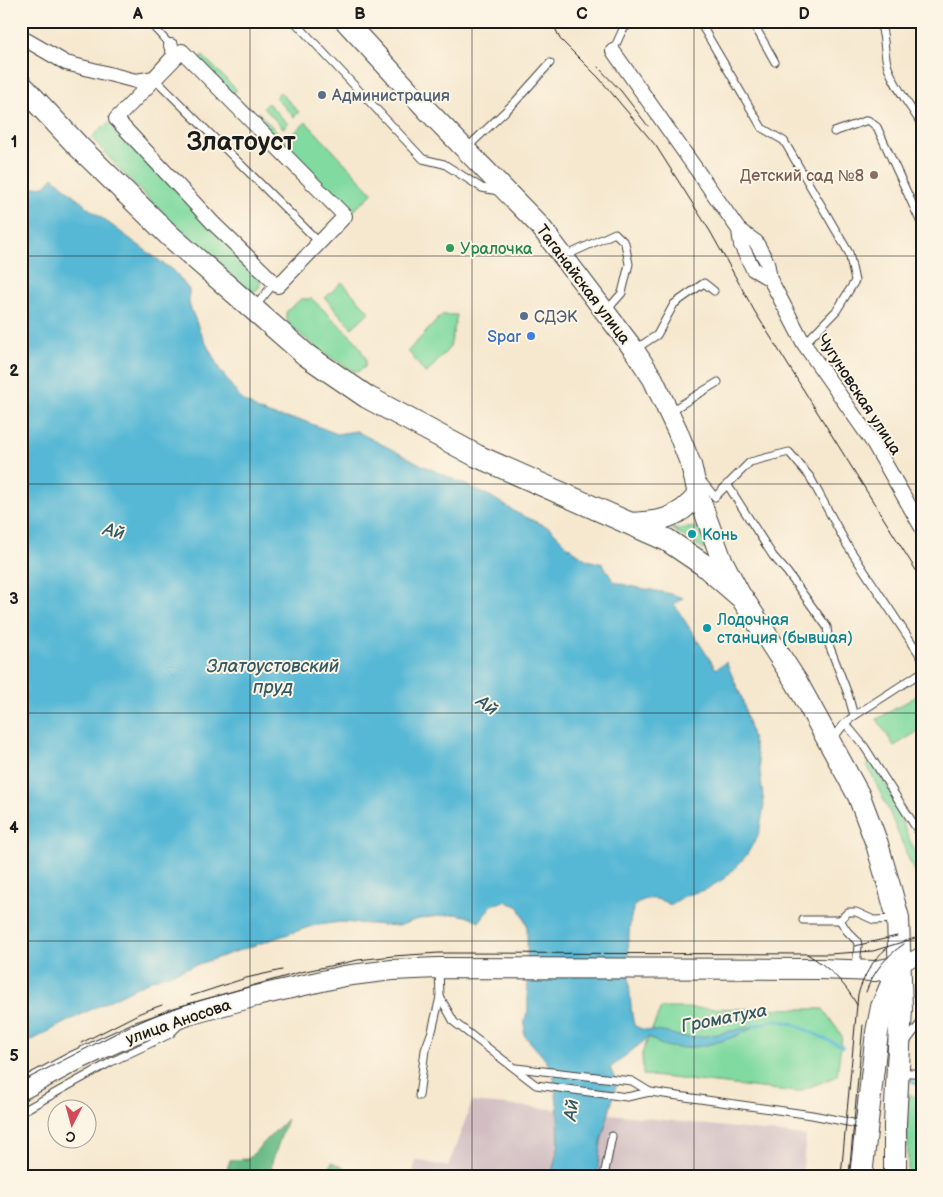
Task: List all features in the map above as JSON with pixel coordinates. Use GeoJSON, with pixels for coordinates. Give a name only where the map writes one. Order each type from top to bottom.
{"type":"FeatureCollection","features":[{"type":"Feature","properties":{"kind":"main road","name":"Таганайская улица"},"geometry":{"type":"LineString","coordinates":[[345,21],[467,151],[535,220],[634,350],[653,379],[669,413],[691,465],[698,494],[721,558],[742,598]]}},
{"type":"Feature","properties":{"kind":"main road"},"geometry":{"type":"LineString","coordinates":[[21,85],[78,146],[170,236],[306,355],[366,397],[477,456],[667,540],[704,565],[742,598],[796,683],[859,796],[877,844],[898,918],[901,1009],[895,1124],[895,1176]]}},
{"type":"Feature","properties":{"kind":"main road"},"geometry":{"type":"LineString","coordinates":[[626,523],[670,518],[689,506],[698,494]]}},
{"type":"Feature","properties":{"kind":"main road"},"geometry":{"type":"LineString","coordinates":[[861,1176],[877,1032],[882,1007],[899,966]]}},
{"type":"Feature","properties":{"kind":"main road","name":"улица Аносова"},"geometry":{"type":"LineString","coordinates":[[21,1090],[75,1061],[136,1033],[188,1015],[256,996],[344,976],[392,970],[438,968],[875,971],[899,966]]}},
{"type":"Feature","properties":{"kind":"street"},"geometry":{"type":"LineString","coordinates":[[21,36],[66,63],[136,81],[154,78],[182,51],[345,216],[278,286],[213,223],[116,119],[154,78],[175,55],[171,46]]}},
{"type":"Feature","properties":{"kind":"street","name":"Чугуновская улица"},"geometry":{"type":"LineString","coordinates":[[613,51],[739,230],[741,245],[753,269],[770,279],[804,344],[874,444],[922,528]]}},
{"type":"Feature","properties":{"kind":"street"},"geometry":{"type":"LineString","coordinates":[[899,966],[922,954]]}},
{"type":"Feature","properties":{"kind":"lane"},"geometry":{"type":"LineString","coordinates":[[148,21],[171,46]]}},
{"type":"Feature","properties":{"kind":"lane"},"geometry":{"type":"LineString","coordinates":[[294,21],[422,159],[444,164],[482,188],[509,192]]}},
{"type":"Feature","properties":{"kind":"lane"},"geometry":{"type":"LineString","coordinates":[[613,51],[623,29],[634,21]]}},
{"type":"Feature","properties":{"kind":"lane"},"geometry":{"type":"LineString","coordinates":[[699,21],[762,128],[784,141],[849,253],[855,281],[837,310],[804,344]]}},
{"type":"Feature","properties":{"kind":"lane"},"geometry":{"type":"LineString","coordinates":[[752,21],[775,62]]}},
{"type":"Feature","properties":{"kind":"lane"},"geometry":{"type":"LineString","coordinates":[[878,21],[884,34],[883,46],[888,67],[901,94],[922,125]]}},
{"type":"Feature","properties":{"kind":"lane"},"geometry":{"type":"LineString","coordinates":[[467,151],[474,141],[515,102],[550,63]]}},
{"type":"Feature","properties":{"kind":"lane"},"geometry":{"type":"LineString","coordinates":[[154,78],[317,240],[275,283],[253,310]]}},
{"type":"Feature","properties":{"kind":"lane"},"geometry":{"type":"LineString","coordinates":[[834,132],[868,120],[876,127],[922,225]]}},
{"type":"Feature","properties":{"kind":"lane"},"geometry":{"type":"LineString","coordinates":[[564,256],[615,233],[625,242],[628,264],[622,293],[606,312]]}},
{"type":"Feature","properties":{"kind":"lane"},"geometry":{"type":"LineString","coordinates":[[634,350],[657,335],[674,304],[704,283],[714,291]]}},
{"type":"Feature","properties":{"kind":"lane"},"geometry":{"type":"LineString","coordinates":[[669,413],[718,382]]}},
{"type":"Feature","properties":{"kind":"lane"},"geometry":{"type":"LineString","coordinates":[[691,465],[715,497],[750,462],[789,452],[810,477],[847,545],[922,658]]}},
{"type":"Feature","properties":{"kind":"lane"},"geometry":{"type":"LineString","coordinates":[[727,484],[773,556],[827,627],[828,645],[848,694],[854,716]]}},
{"type":"Feature","properties":{"kind":"lane"},"geometry":{"type":"LineString","coordinates":[[830,742],[845,723],[854,716],[922,672]]}},
{"type":"Feature","properties":{"kind":"lane"},"geometry":{"type":"LineString","coordinates":[[845,723],[864,746],[922,837]]}},
{"type":"Feature","properties":{"kind":"lane"},"geometry":{"type":"LineString","coordinates":[[803,920],[840,920],[848,912],[856,912],[874,920],[898,918]]}},
{"type":"Feature","properties":{"kind":"lane"},"geometry":{"type":"LineString","coordinates":[[840,920],[857,941],[856,970]]}},
{"type":"Feature","properties":{"kind":"lane"},"geometry":{"type":"LineString","coordinates":[[419,1096],[424,1050],[432,1031],[440,997],[438,968]]}},
{"type":"Feature","properties":{"kind":"lane"},"geometry":{"type":"LineString","coordinates":[[440,997],[454,1022],[536,1086],[627,1096],[650,1092],[812,1115],[866,1126]]}},
{"type":"Feature","properties":{"kind":"lane"},"geometry":{"type":"LineString","coordinates":[[21,1112],[111,1062],[170,1034],[188,1015]]}},
{"type":"Feature","properties":{"kind":"lane"},"geometry":{"type":"LineString","coordinates":[[922,1021],[899,1061],[922,1074]]}},
{"type":"Feature","properties":{"kind":"lane"},"geometry":{"type":"LineString","coordinates":[[515,1068],[632,1081],[650,1092]]}},
{"type":"Feature","properties":{"kind":"lane"},"geometry":{"type":"LineString","coordinates":[[604,1176],[612,1136]]}},
{"type":"Feature","properties":{"kind":"shaded area"},"geometry":{"type":"Polygon","coordinates":[[[472,1102],[620,1115],[806,1136],[802,1176],[412,1176],[416,1160],[448,1167],[472,1102]]]}},
{"type":"Feature","properties":{"kind":"green space"},"geometry":{"type":"Polygon","coordinates":[[[203,56],[237,90],[232,94],[198,60],[203,56]]]}},
{"type":"Feature","properties":{"kind":"green space"},"geometry":{"type":"Polygon","coordinates":[[[280,92],[299,112],[294,117],[275,97],[280,92]]]}},
{"type":"Feature","properties":{"kind":"green space"},"geometry":{"type":"Polygon","coordinates":[[[268,103],[288,124],[283,128],[263,107],[268,103]]]}},
{"type":"Feature","properties":{"kind":"green space"},"geometry":{"type":"Polygon","coordinates":[[[258,112],[278,133],[274,137],[254,116],[258,112]]]}},
{"type":"Feature","properties":{"kind":"green space"},"geometry":{"type":"Polygon","coordinates":[[[306,122],[373,193],[349,215],[281,145],[306,122]]]}},
{"type":"Feature","properties":{"kind":"green space"},"geometry":{"type":"Polygon","coordinates":[[[110,123],[115,125],[261,278],[259,288],[255,291],[249,291],[168,218],[110,159],[92,138],[101,128],[110,123]]]}},
{"type":"Feature","properties":{"kind":"green space"},"geometry":{"type":"Polygon","coordinates":[[[342,282],[369,312],[352,328],[325,298],[342,282]]]}},
{"type":"Feature","properties":{"kind":"green space"},"geometry":{"type":"Polygon","coordinates":[[[301,299],[312,299],[356,341],[366,359],[365,367],[357,372],[341,364],[311,343],[289,324],[286,312],[301,299]]]}},
{"type":"Feature","properties":{"kind":"green space"},"geometry":{"type":"Polygon","coordinates":[[[442,315],[457,315],[450,347],[426,374],[408,351],[442,315]]]}},
{"type":"Feature","properties":{"kind":"green space"},"geometry":{"type":"Polygon","coordinates":[[[699,527],[709,552],[672,529],[699,527]]]}},
{"type":"Feature","properties":{"kind":"green space"},"geometry":{"type":"Polygon","coordinates":[[[922,693],[922,729],[894,746],[877,719],[922,693]]]}},
{"type":"Feature","properties":{"kind":"green space"},"geometry":{"type":"Polygon","coordinates":[[[872,761],[886,784],[922,869],[922,891],[889,811],[867,765],[872,761]]]}},
{"type":"Feature","properties":{"kind":"green space"},"geometry":{"type":"Polygon","coordinates":[[[661,1008],[823,1009],[842,1036],[837,1076],[797,1092],[643,1075],[642,1053],[661,1008]]]}},
{"type":"Feature","properties":{"kind":"green space"},"geometry":{"type":"Polygon","coordinates":[[[907,1093],[922,1100],[922,1176],[908,1176],[907,1093]]]}},
{"type":"Feature","properties":{"kind":"green space"},"geometry":{"type":"Polygon","coordinates":[[[287,1119],[272,1162],[271,1176],[225,1176],[230,1160],[248,1159],[287,1119]]]}},
{"type":"Feature","properties":{"kind":"green space"},"geometry":{"type":"Polygon","coordinates":[[[332,1162],[359,1176],[326,1176],[332,1162]]]}},
{"type":"Feature","properties":{"kind":"water","name":"Златоустовский пруд"},"geometry":{"type":"Polygon","coordinates":[[[53,177],[87,207],[176,273],[189,290],[189,304],[201,334],[220,370],[241,399],[260,411],[275,416],[304,421],[337,434],[356,431],[424,466],[490,496],[517,513],[550,528],[570,548],[587,560],[603,564],[613,581],[683,598],[674,604],[716,669],[726,662],[742,698],[759,763],[764,806],[759,833],[746,856],[725,878],[705,890],[686,895],[670,905],[662,901],[647,899],[635,906],[630,928],[628,964],[630,1001],[634,1025],[645,1030],[683,1037],[694,1037],[755,1026],[723,1041],[697,1047],[672,1047],[660,1044],[649,1037],[610,1068],[617,1083],[601,1142],[597,1176],[551,1176],[559,1144],[554,1078],[546,1060],[524,1035],[525,1019],[528,1011],[527,925],[519,907],[505,901],[492,905],[479,922],[456,914],[424,918],[399,926],[340,922],[312,926],[151,980],[21,1046],[21,189],[45,186],[53,177]]]}},
{"type":"Feature","properties":{"kind":"waterway","name":"Громатуха"},"geometry":{"type":"LineString","coordinates":[[753,1026],[777,1020],[793,1024],[843,1047]]}},
{"type":"Feature","properties":{"kind":"waterway","name":"Громатуха"},"geometry":{"type":"LineString","coordinates":[[911,1081],[922,1086]]}},
{"type":"Feature","properties":{"kind":"tram line"},"geometry":{"type":"LineString","coordinates":[[552,21],[560,39],[599,78],[656,146],[710,231],[755,312],[922,580]]}},
{"type":"Feature","properties":{"kind":"tram line"},"geometry":{"type":"LineString","coordinates":[[598,67],[621,91],[648,126]]}},
{"type":"Feature","properties":{"kind":"tram line"},"geometry":{"type":"LineString","coordinates":[[855,946],[897,936]]}},
{"type":"Feature","properties":{"kind":"tram line"},"geometry":{"type":"LineString","coordinates":[[21,1082],[128,1027],[170,1009],[301,972],[358,960],[439,953],[829,954],[873,951],[922,936]]}},
{"type":"Feature","properties":{"kind":"tram line"},"geometry":{"type":"LineString","coordinates":[[866,992],[872,978],[881,965],[904,944]]}},
{"type":"Feature","properties":{"kind":"tram line"},"geometry":{"type":"LineString","coordinates":[[841,1176],[858,994],[869,969],[887,948]]}},
{"type":"Feature","properties":{"kind":"tram line"},"geometry":{"type":"LineString","coordinates":[[807,954],[836,976],[857,1005]]}},
{"type":"Feature","properties":{"kind":"tram line"},"geometry":{"type":"LineString","coordinates":[[191,996],[246,978],[282,970]]}},
{"type":"Feature","properties":{"kind":"tram line"},"geometry":{"type":"LineString","coordinates":[[81,1043],[140,1013],[162,1005]]}},
{"type":"Feature","properties":{"kind":"tram line"},"geometry":{"type":"LineString","coordinates":[[849,1176],[863,1025]]}},
{"type":"Feature","properties":{"kind":"place","name":"Администрация"},"geometry":{"type":"Point","coordinates":[322,95]}},
{"type":"Feature","properties":{"kind":"place","name":"Детский сад №8"},"geometry":{"type":"Point","coordinates":[874,175]}},
{"type":"Feature","properties":{"kind":"place","name":"Уралочка"},"geometry":{"type":"Point","coordinates":[450,248]}},
{"type":"Feature","properties":{"kind":"place","name":"СДЭК"},"geometry":{"type":"Point","coordinates":[524,316]}},
{"type":"Feature","properties":{"kind":"place","name":"Spar"},"geometry":{"type":"Point","coordinates":[531,336]}},
{"type":"Feature","properties":{"kind":"place","name":"Конь"},"geometry":{"type":"Point","coordinates":[692,534]}},
{"type":"Feature","properties":{"kind":"place","name":"Лодочная станция (бывшая)"},"geometry":{"type":"Point","coordinates":[707,628]}},
{"type":"Feature","properties":{"kind":"district","name":"Златоуст"},"geometry":{"type":"Point","coordinates":[241,141]}},
{"type":"Feature","properties":{"kind":"water label","name":"Ай"},"geometry":{"type":"Point","coordinates":[114,531]}},
{"type":"Feature","properties":{"kind":"water label","name":"Ай"},"geometry":{"type":"Point","coordinates":[487,705]}},
{"type":"Feature","properties":{"kind":"water label","name":"Ай"},"geometry":{"type":"Point","coordinates":[571,1110]}}]}
